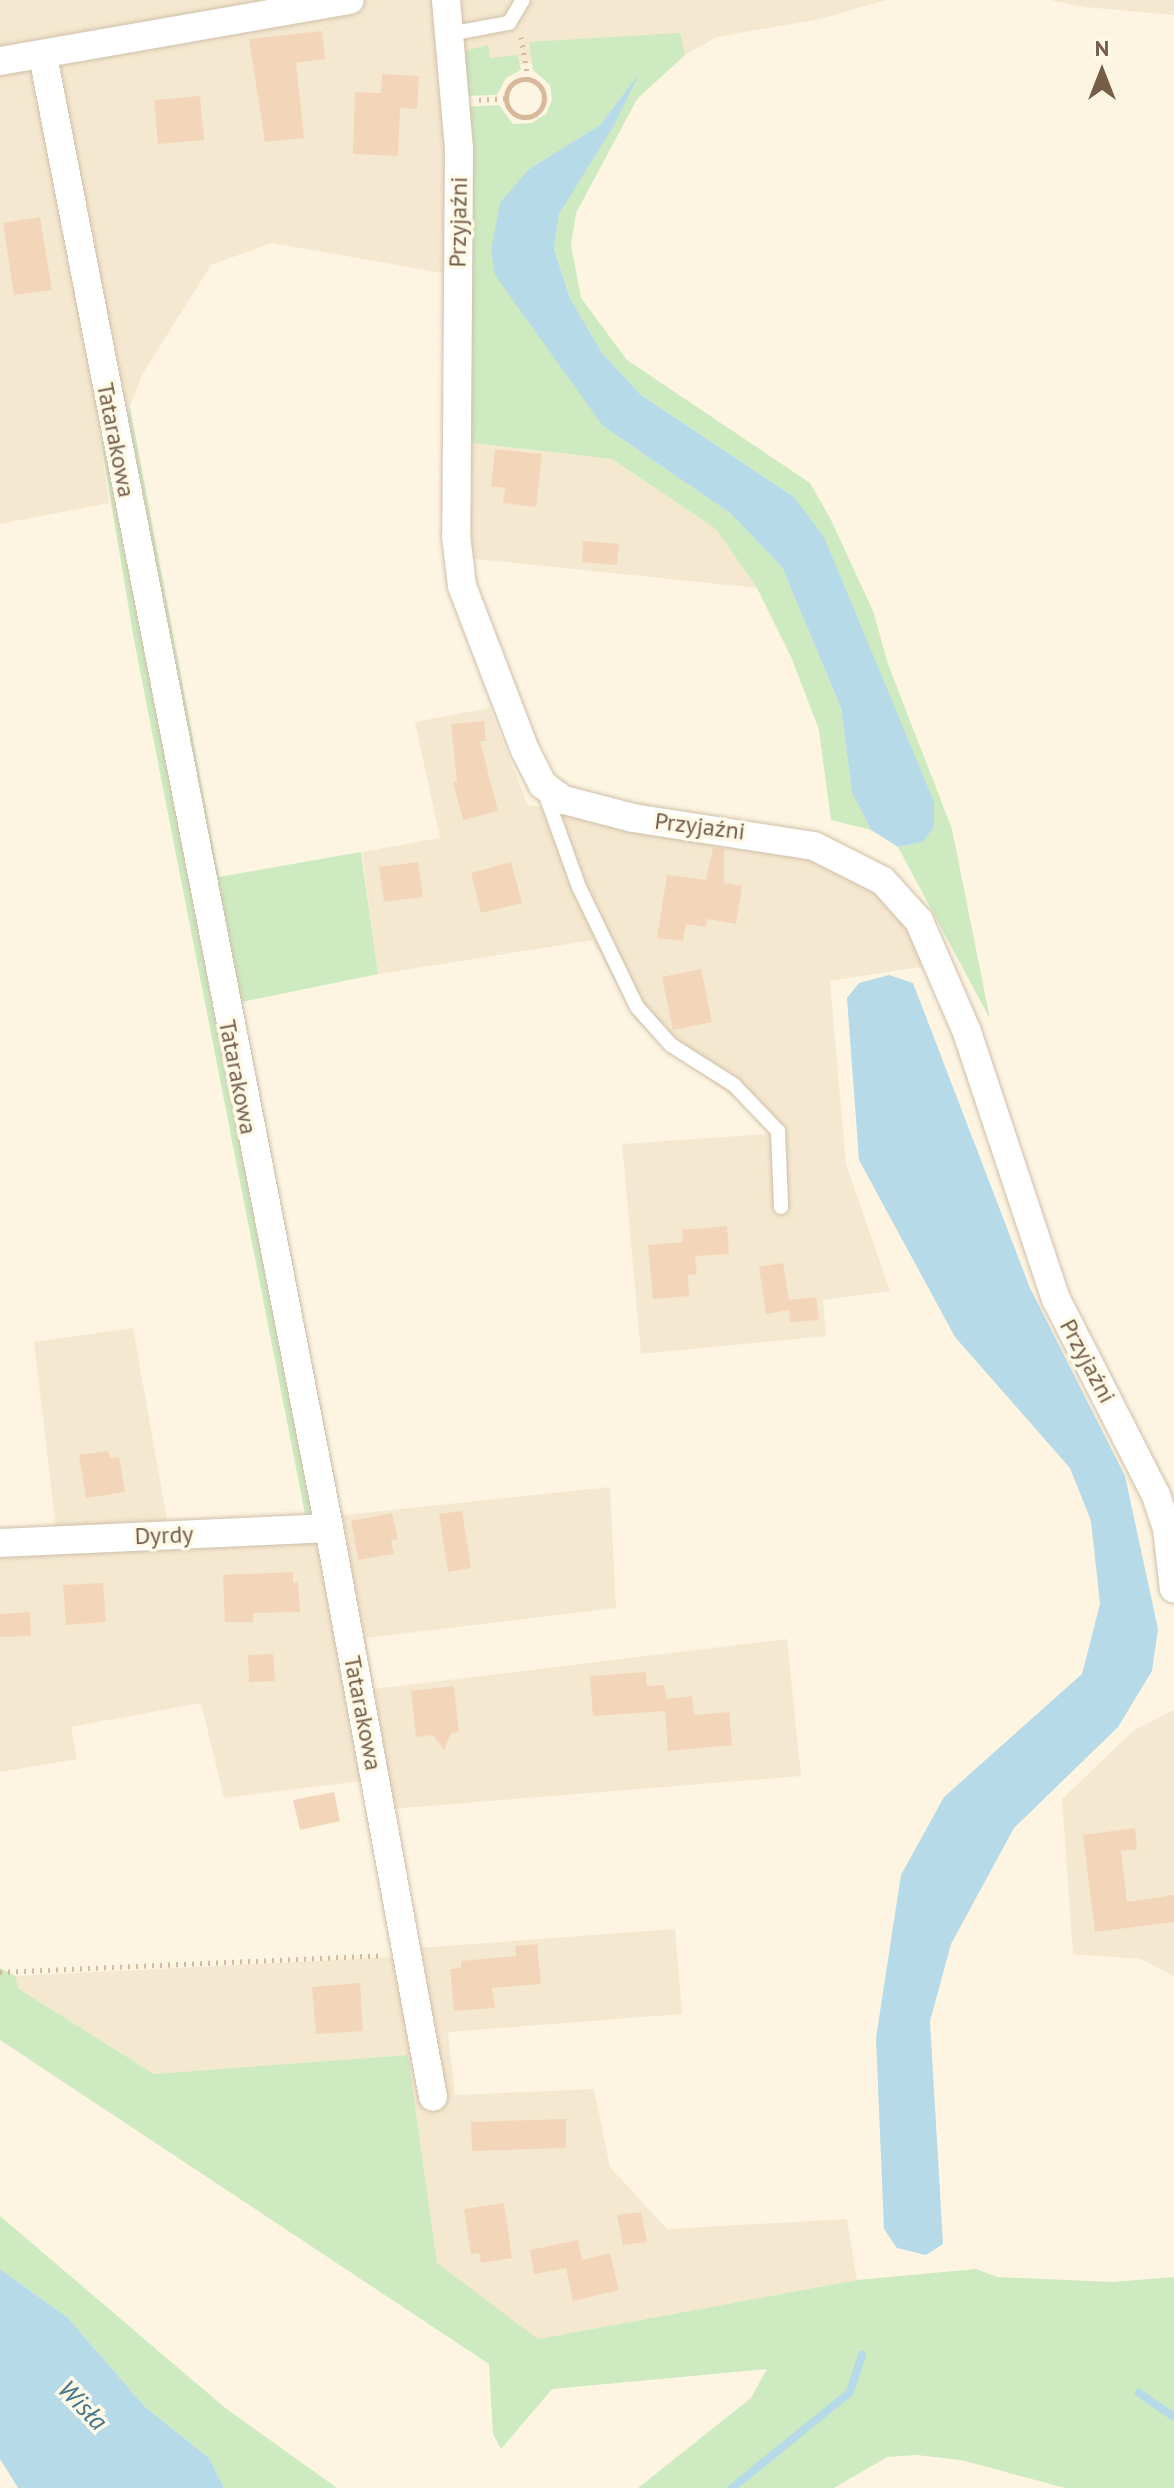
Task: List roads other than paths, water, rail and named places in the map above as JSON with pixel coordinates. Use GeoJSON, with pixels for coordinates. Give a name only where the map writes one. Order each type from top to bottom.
{"type":"FeatureCollection","features":[{"type":"Feature","properties":{"kind":"street"},"geometry":{"type":"LineString","coordinates":[[0,61],[43,56],[350,0]]}},
{"type":"Feature","properties":{"kind":"street","name":"Przyjaźni"},"geometry":{"type":"LineString","coordinates":[[446,0],[459,149],[454,428],[458,559],[471,613],[543,785],[586,808],[814,846],[883,881],[919,921],[967,1032],[1056,1299],[1156,1495],[1167,1528],[1174,1589]]}},
{"type":"Feature","properties":{"kind":"street","name":"Tatarakowa"},"geometry":{"type":"LineString","coordinates":[[43,56],[329,1528],[433,2097]]}},
{"type":"Feature","properties":{"kind":"street","name":"Dyrdy"},"geometry":{"type":"LineString","coordinates":[[0,1543],[329,1528]]}},
{"type":"Feature","properties":{"kind":"lane"},"geometry":{"type":"LineString","coordinates":[[449,34],[498,28],[517,16],[523,0]]}},
{"type":"Feature","properties":{"kind":"lane"},"geometry":{"type":"LineString","coordinates":[[543,785],[579,887],[637,1007],[671,1045],[734,1085],[778,1131],[781,1207]]}},
{"type":"Feature","properties":{"kind":"water"},"geometry":{"type":"Polygon","coordinates":[[[639,74],[613,127],[559,214],[554,249],[570,298],[602,353],[641,395],[794,497],[824,537],[934,802],[934,827],[923,842],[898,847],[871,830],[852,793],[841,708],[782,567],[730,513],[603,426],[495,275],[491,251],[500,203],[529,169],[600,125],[639,74]]]}},
{"type":"Feature","properties":{"kind":"water"},"geometry":{"type":"Polygon","coordinates":[[[889,975],[913,983],[1030,1288],[1125,1476],[1158,1629],[1152,1671],[1118,1727],[1014,1828],[951,1944],[930,2021],[943,2244],[926,2255],[897,2248],[884,2229],[876,2038],[901,1875],[944,1797],[1082,1674],[1100,1604],[1091,1521],[1070,1468],[955,1337],[859,1160],[847,998],[859,983],[889,975]]]}},
{"type":"Feature","properties":{"kind":"water","name":"Wisła"},"geometry":{"type":"Polygon","coordinates":[[[0,2269],[68,2318],[145,2407],[209,2458],[224,2488],[18,2488],[0,2459],[0,2269]]]}},
{"type":"Feature","properties":{"kind":"waterway"},"geometry":{"type":"LineString","coordinates":[[732,2488],[850,2392],[862,2355]]}},
{"type":"Feature","properties":{"kind":"waterway"},"geometry":{"type":"LineString","coordinates":[[1139,2393],[1174,2417]]}}]}
